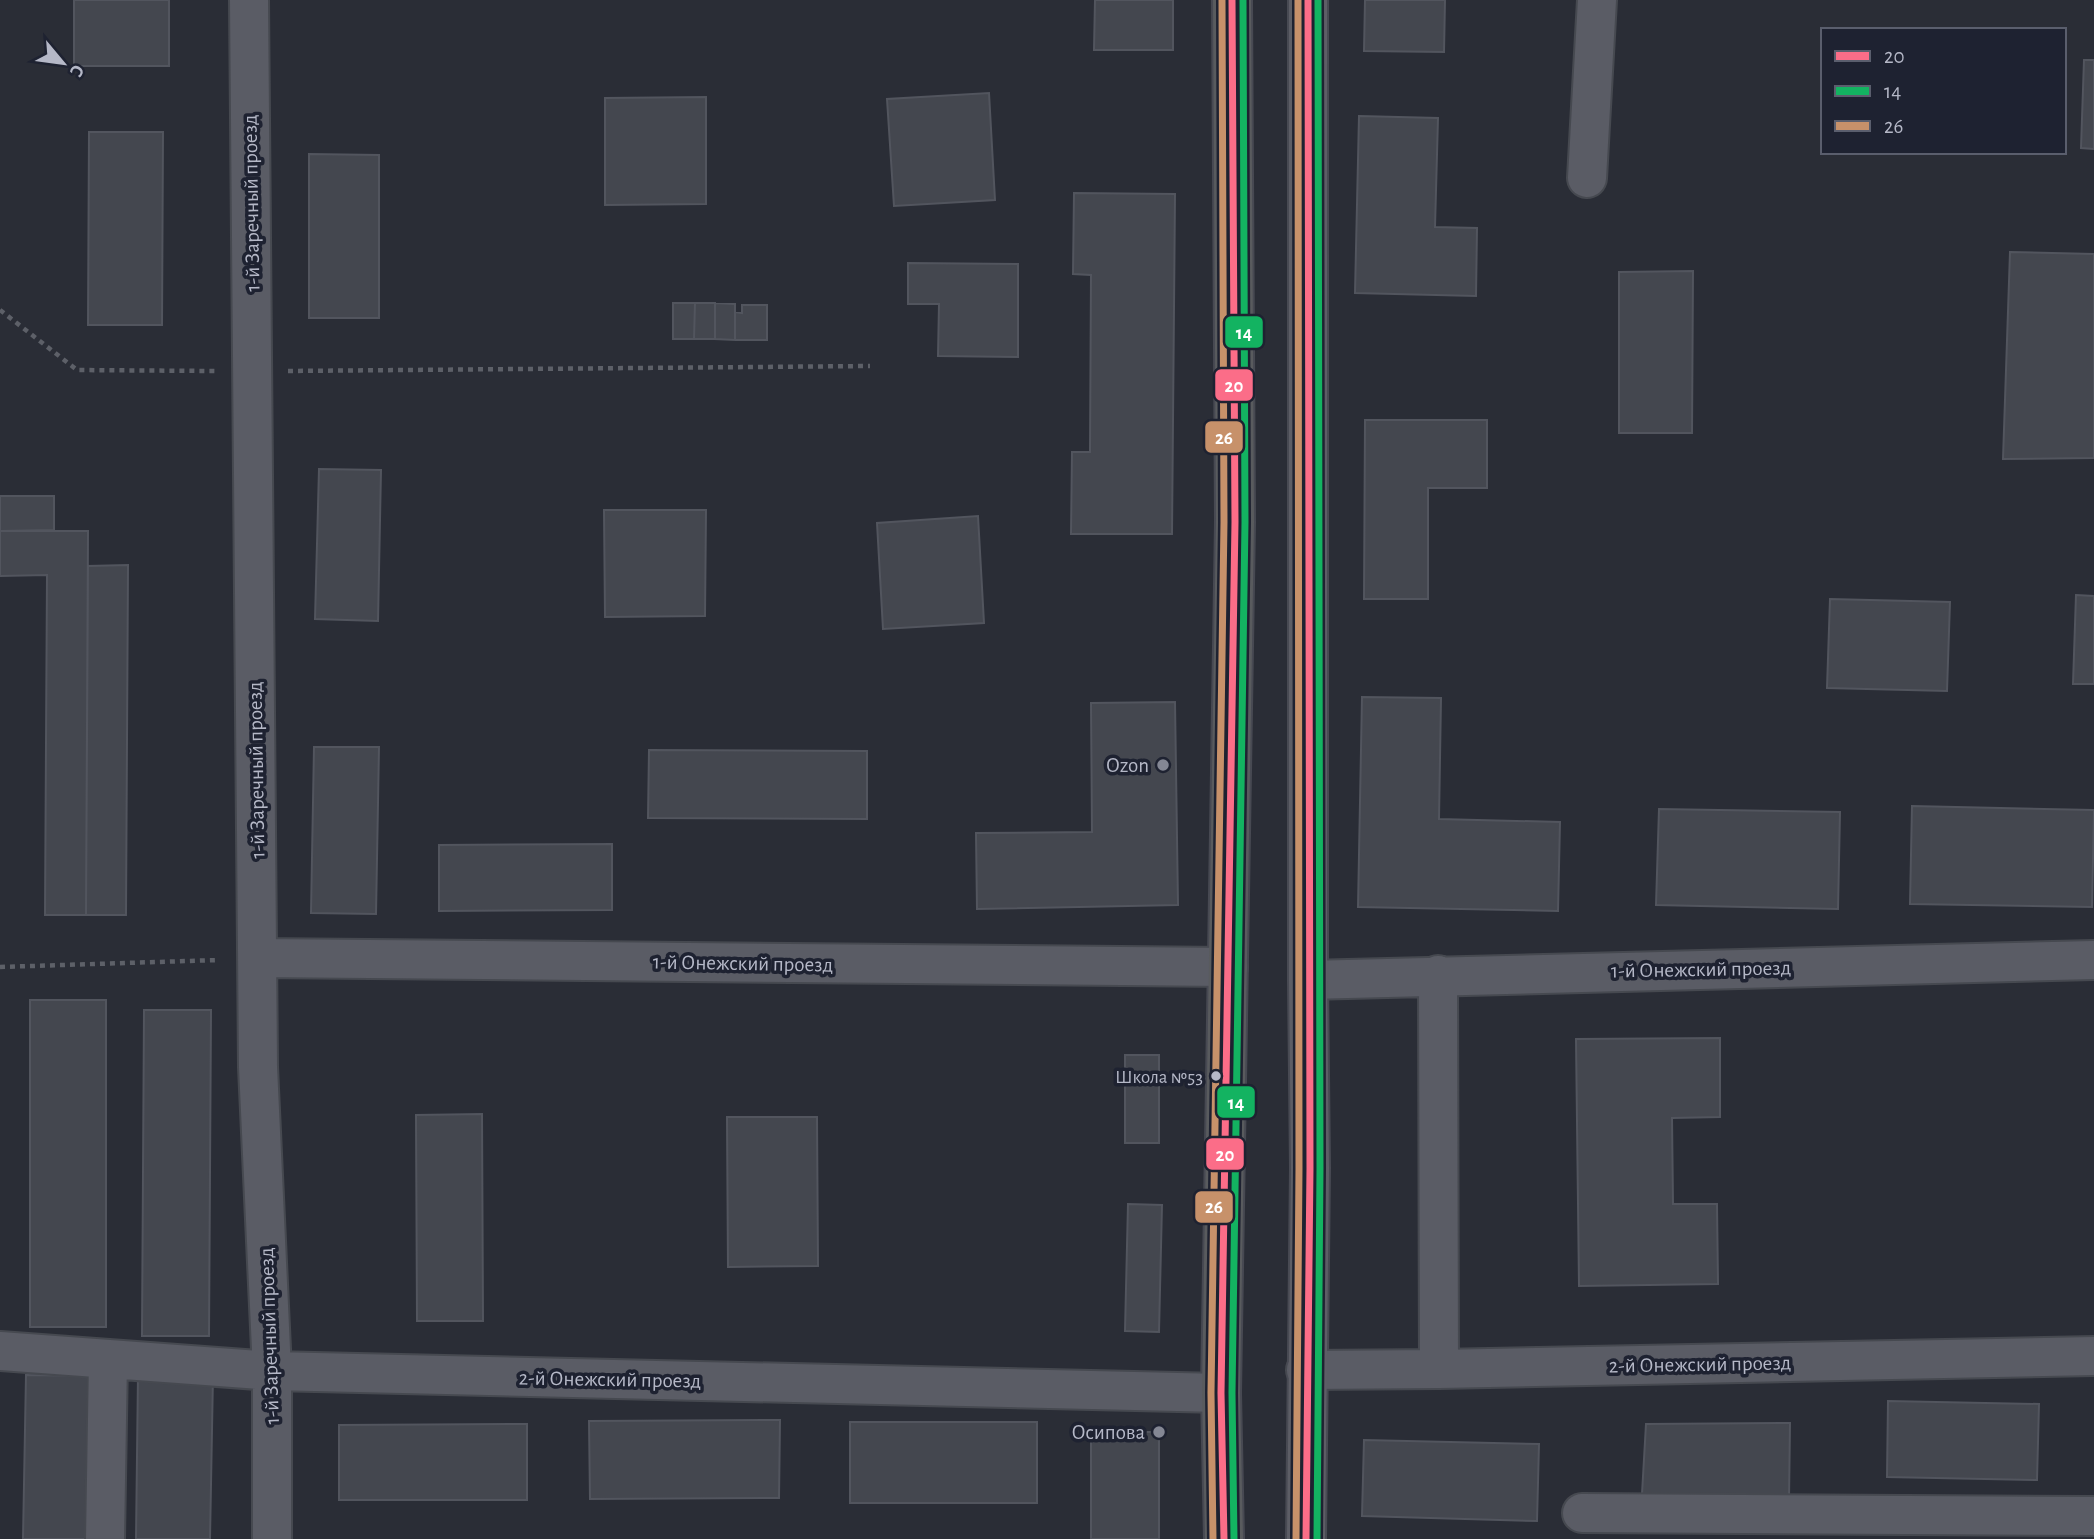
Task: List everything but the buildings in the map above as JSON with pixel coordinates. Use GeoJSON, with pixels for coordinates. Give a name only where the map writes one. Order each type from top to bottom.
{"type":"FeatureCollection","features":[{"type":"Feature","properties":{"kind":"highway"},"geometry":{"type":"LineString","coordinates":[[1224,1539],[1221,1393],[1235,522],[1233,0]]}},
{"type":"Feature","properties":{"kind":"main road"},"geometry":{"type":"LineString","coordinates":[[1306,1539],[1310,1168],[1308,0]]}},
{"type":"Feature","properties":{"kind":"street","name":"1-й Заречный проезд"},"geometry":{"type":"LineString","coordinates":[[248,0],[258,1067],[272,1371],[272,1539]]}},
{"type":"Feature","properties":{"kind":"street"},"geometry":{"type":"LineString","coordinates":[[1587,178],[1597,0]]}},
{"type":"Feature","properties":{"kind":"street","name":"1-й Онежский проезд"},"geometry":{"type":"LineString","coordinates":[[258,958],[1228,967]]}},
{"type":"Feature","properties":{"kind":"street","name":"1-й Онежский проезд"},"geometry":{"type":"LineString","coordinates":[[1308,980],[2094,960]]}},
{"type":"Feature","properties":{"kind":"street"},"geometry":{"type":"LineString","coordinates":[[1438,975],[1439,1369]]}},
{"type":"Feature","properties":{"kind":"street","name":"2-й Онежский проезд"},"geometry":{"type":"LineString","coordinates":[[0,1351],[272,1371],[1221,1393]]}},
{"type":"Feature","properties":{"kind":"street","name":"2-й Онежский проезд"},"geometry":{"type":"LineString","coordinates":[[1306,1370],[2094,1356]]}},
{"type":"Feature","properties":{"kind":"street"},"geometry":{"type":"LineString","coordinates":[[105,1539],[108,1359]]}},
{"type":"Feature","properties":{"kind":"street"},"geometry":{"type":"LineString","coordinates":[[1582,1513],[2094,1516]]}},
{"type":"Feature","properties":{"kind":"path"},"geometry":{"type":"LineString","coordinates":[[0,310],[77,370],[252,372],[870,366]]}},
{"type":"Feature","properties":{"kind":"path"},"geometry":{"type":"LineString","coordinates":[[0,967],[258,958]]}},
{"type":"Feature","properties":{"kind":"transit line","name":"26"},"geometry":{"type":"LineString","coordinates":[[1213,1539],[1211,1393],[1224,522],[1222,0]]}},
{"type":"Feature","properties":{"kind":"transit line","name":"20"},"geometry":{"type":"LineString","coordinates":[[1224,1539],[1221,1393],[1235,522],[1232,0]]}},
{"type":"Feature","properties":{"kind":"transit line","name":"14"},"geometry":{"type":"LineString","coordinates":[[1234,1539],[1232,1393],[1245,522],[1243,0]]}},
{"type":"Feature","properties":{"kind":"transit line","name":"26"},"geometry":{"type":"LineString","coordinates":[[1296,1539],[1299,1168],[1298,0]]}},
{"type":"Feature","properties":{"kind":"transit line","name":"20"},"geometry":{"type":"LineString","coordinates":[[1306,1539],[1310,1168],[1308,0]]}},
{"type":"Feature","properties":{"kind":"transit line","name":"14"},"geometry":{"type":"LineString","coordinates":[[1317,1539],[1320,1168],[1318,0]]}},
{"type":"Feature","properties":{"kind":"place","name":"Ozon"},"geometry":{"type":"Point","coordinates":[1163,765]}},
{"type":"Feature","properties":{"kind":"place","name":"Школа №53"},"geometry":{"type":"Point","coordinates":[1216,1076]}},
{"type":"Feature","properties":{"kind":"place","name":"Осипова"},"geometry":{"type":"Point","coordinates":[1159,1432]}}]}
